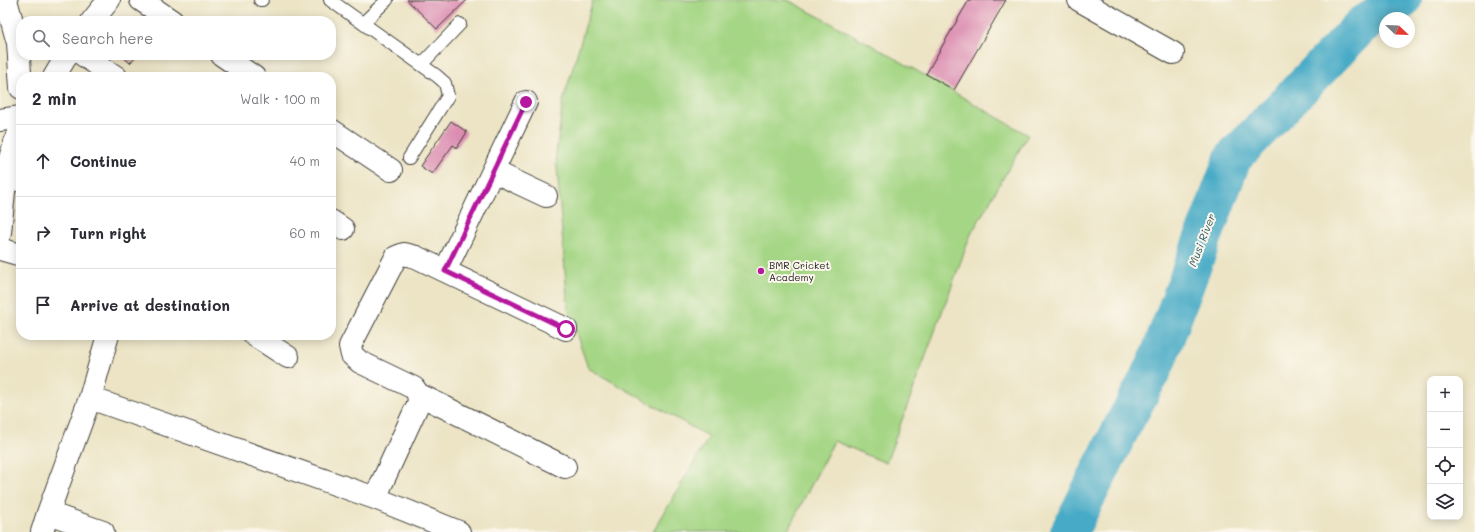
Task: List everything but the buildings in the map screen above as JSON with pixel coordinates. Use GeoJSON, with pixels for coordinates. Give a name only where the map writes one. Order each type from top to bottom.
{"type":"FeatureCollection","features":[{"type":"Feature","properties":{"kind":"street"},"geometry":{"type":"LineString","coordinates":[[6,0],[9,44],[17,72]]}},
{"type":"Feature","properties":{"kind":"street"},"geometry":{"type":"LineString","coordinates":[[96,16],[109,0]]}},
{"type":"Feature","properties":{"kind":"street"},"geometry":{"type":"LineString","coordinates":[[141,0],[165,16]]}},
{"type":"Feature","properties":{"kind":"street"},"geometry":{"type":"LineString","coordinates":[[1080,0],[1174,53]]}},
{"type":"Feature","properties":{"kind":"street"},"geometry":{"type":"LineString","coordinates":[[57,72],[64,60]]}},
{"type":"Feature","properties":{"kind":"street"},"geometry":{"type":"LineString","coordinates":[[90,60],[108,72]]}},
{"type":"Feature","properties":{"kind":"street"},"geometry":{"type":"LineString","coordinates":[[229,60],[247,72]]}},
{"type":"Feature","properties":{"kind":"street"},"geometry":{"type":"LineString","coordinates":[[445,271],[526,102]]}},
{"type":"Feature","properties":{"kind":"street"},"geometry":{"type":"LineString","coordinates":[[0,120],[16,117]]}},
{"type":"Feature","properties":{"kind":"street"},"geometry":{"type":"LineString","coordinates":[[336,133],[391,170]]}},
{"type":"Feature","properties":{"kind":"street"},"geometry":{"type":"LineString","coordinates":[[14,176],[16,161]]}},
{"type":"Feature","properties":{"kind":"street"},"geometry":{"type":"LineString","coordinates":[[0,233],[16,166]]}},
{"type":"Feature","properties":{"kind":"street"},"geometry":{"type":"LineString","coordinates":[[493,171],[546,196]]}},
{"type":"Feature","properties":{"kind":"street"},"geometry":{"type":"LineString","coordinates":[[0,249],[16,254]]}},
{"type":"Feature","properties":{"kind":"street"},"geometry":{"type":"LineString","coordinates":[[375,498],[419,402],[418,394],[414,388],[360,362],[352,355],[350,346],[396,258],[404,254],[416,257],[566,329]]}},
{"type":"Feature","properties":{"kind":"street"},"geometry":{"type":"LineString","coordinates":[[103,532],[45,523],[90,398],[107,340]]}},
{"type":"Feature","properties":{"kind":"street"},"geometry":{"type":"LineString","coordinates":[[262,340],[288,357]]}},
{"type":"Feature","properties":{"kind":"street"},"geometry":{"type":"LineString","coordinates":[[418,394],[564,466]]}},
{"type":"Feature","properties":{"kind":"street"},"geometry":{"type":"LineString","coordinates":[[90,398],[375,498],[459,532]]}},
{"type":"Feature","properties":{"kind":"lane"},"geometry":{"type":"LineString","coordinates":[[330,0],[421,64],[446,84],[448,96],[409,158]]}},
{"type":"Feature","properties":{"kind":"lane"},"geometry":{"type":"LineString","coordinates":[[363,23],[387,0]]}},
{"type":"Feature","properties":{"kind":"lane"},"geometry":{"type":"LineString","coordinates":[[421,64],[460,24]]}},
{"type":"Feature","properties":{"kind":"green space","name":"BMR Cricket Academy"},"geometry":{"type":"Polygon","coordinates":[[[593,0],[788,0],[879,49],[1028,135],[971,234],[886,463],[834,441],[787,532],[653,532],[709,437],[588,368],[568,309],[556,155],[563,101],[593,0]]]}},
{"type":"Feature","properties":{"kind":"waterway","name":"Musi River"},"geometry":{"type":"LineString","coordinates":[[1069,532],[1123,425],[1155,366],[1233,158],[1362,25],[1403,0]]}},
{"type":"Feature","properties":{"kind":"place","name":"BMR Cricket Academy"},"geometry":{"type":"Point","coordinates":[761,271]}},
{"type":"Feature","properties":{"kind":"route"},"geometry":{"type":"LineString","coordinates":[[526,102],[445,271],[566,329]]}}]}
